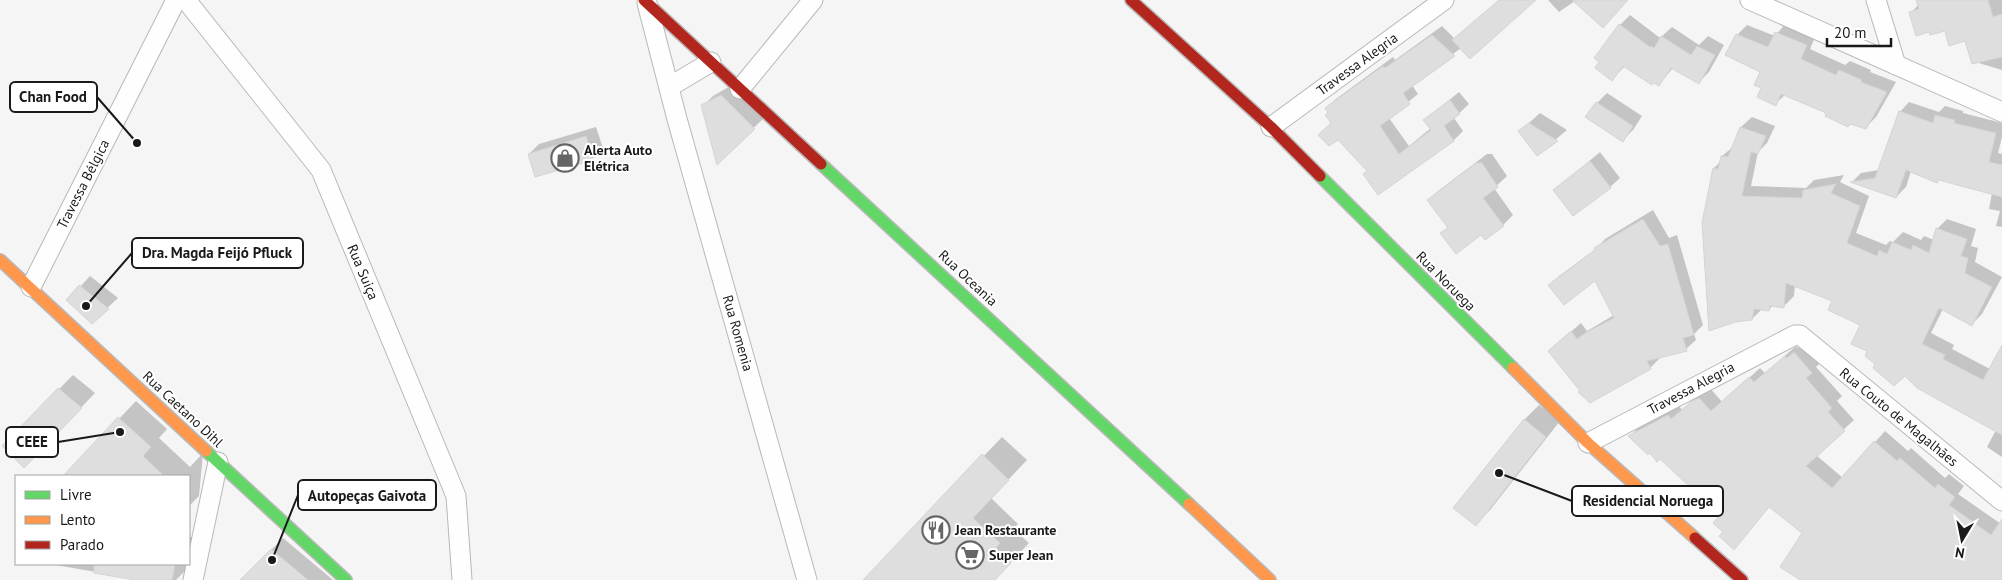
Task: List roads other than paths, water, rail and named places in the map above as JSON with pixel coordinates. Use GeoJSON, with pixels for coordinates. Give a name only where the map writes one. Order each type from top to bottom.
{"type":"FeatureCollection","features":[{"type":"Feature","properties":{"kind":"street","name":"Travessa Bélgica"},"geometry":{"type":"LineString","coordinates":[[31,288],[176,0]]}},
{"type":"Feature","properties":{"kind":"street","name":"Rua Suiça"},"geometry":{"type":"LineString","coordinates":[[186,0],[321,170],[456,496],[462,580]]}},
{"type":"Feature","properties":{"kind":"street"},"geometry":{"type":"LineString","coordinates":[[740,89],[812,0]]}},
{"type":"Feature","properties":{"kind":"street","name":"Rua Noruega"},"geometry":{"type":"LineString","coordinates":[[1131,0],[1271,127],[1588,443],[1742,580]]}},
{"type":"Feature","properties":{"kind":"street","name":"Travessa Alegria"},"geometry":{"type":"LineString","coordinates":[[1271,127],[1444,0]]}},
{"type":"Feature","properties":{"kind":"street"},"geometry":{"type":"LineString","coordinates":[[1750,0],[2002,112]]}},
{"type":"Feature","properties":{"kind":"street"},"geometry":{"type":"LineString","coordinates":[[1876,0],[1896,65]]}},
{"type":"Feature","properties":{"kind":"street","name":"Rua Oceania"},"geometry":{"type":"LineString","coordinates":[[645,2],[1130,448],[1270,580]]}},
{"type":"Feature","properties":{"kind":"street","name":"Rua Romenia"},"geometry":{"type":"LineString","coordinates":[[645,2],[807,580]]}},
{"type":"Feature","properties":{"kind":"street"},"geometry":{"type":"LineString","coordinates":[[669,87],[711,62]]}},
{"type":"Feature","properties":{"kind":"street","name":"Rua Caetano Dihl"},"geometry":{"type":"LineString","coordinates":[[0,260],[346,580]]}},
{"type":"Feature","properties":{"kind":"street","name":"Travessa Alegria"},"geometry":{"type":"LineString","coordinates":[[1588,443],[1795,335]]}},
{"type":"Feature","properties":{"kind":"street","name":"Rua Couto de Magalhães"},"geometry":{"type":"LineString","coordinates":[[1795,335],[1800,335],[2002,501]]}},
{"type":"Feature","properties":{"kind":"street"},"geometry":{"type":"LineString","coordinates":[[193,580],[218,462]]}},
{"type":"Feature","properties":{"kind":"place","name":"Chan Food"},"geometry":{"type":"Point","coordinates":[137,143]}},
{"type":"Feature","properties":{"kind":"place","name":"Alerta Auto Elétrica"},"geometry":{"type":"Point","coordinates":[565,158]}},
{"type":"Feature","properties":{"kind":"place","name":"Dra. Magda Feijó Pfluck"},"geometry":{"type":"Point","coordinates":[86,306]}},
{"type":"Feature","properties":{"kind":"place","name":"CEEE"},"geometry":{"type":"Point","coordinates":[120,432]}},
{"type":"Feature","properties":{"kind":"place","name":"Residencial Noruega"},"geometry":{"type":"Point","coordinates":[1499,473]}},
{"type":"Feature","properties":{"kind":"place","name":"Jean Restaurante"},"geometry":{"type":"Point","coordinates":[936,530]}},
{"type":"Feature","properties":{"kind":"place","name":"Super Jean"},"geometry":{"type":"Point","coordinates":[970,555]}},
{"type":"Feature","properties":{"kind":"place","name":"Autopeças Gaivota"},"geometry":{"type":"Point","coordinates":[272,560]}}]}
